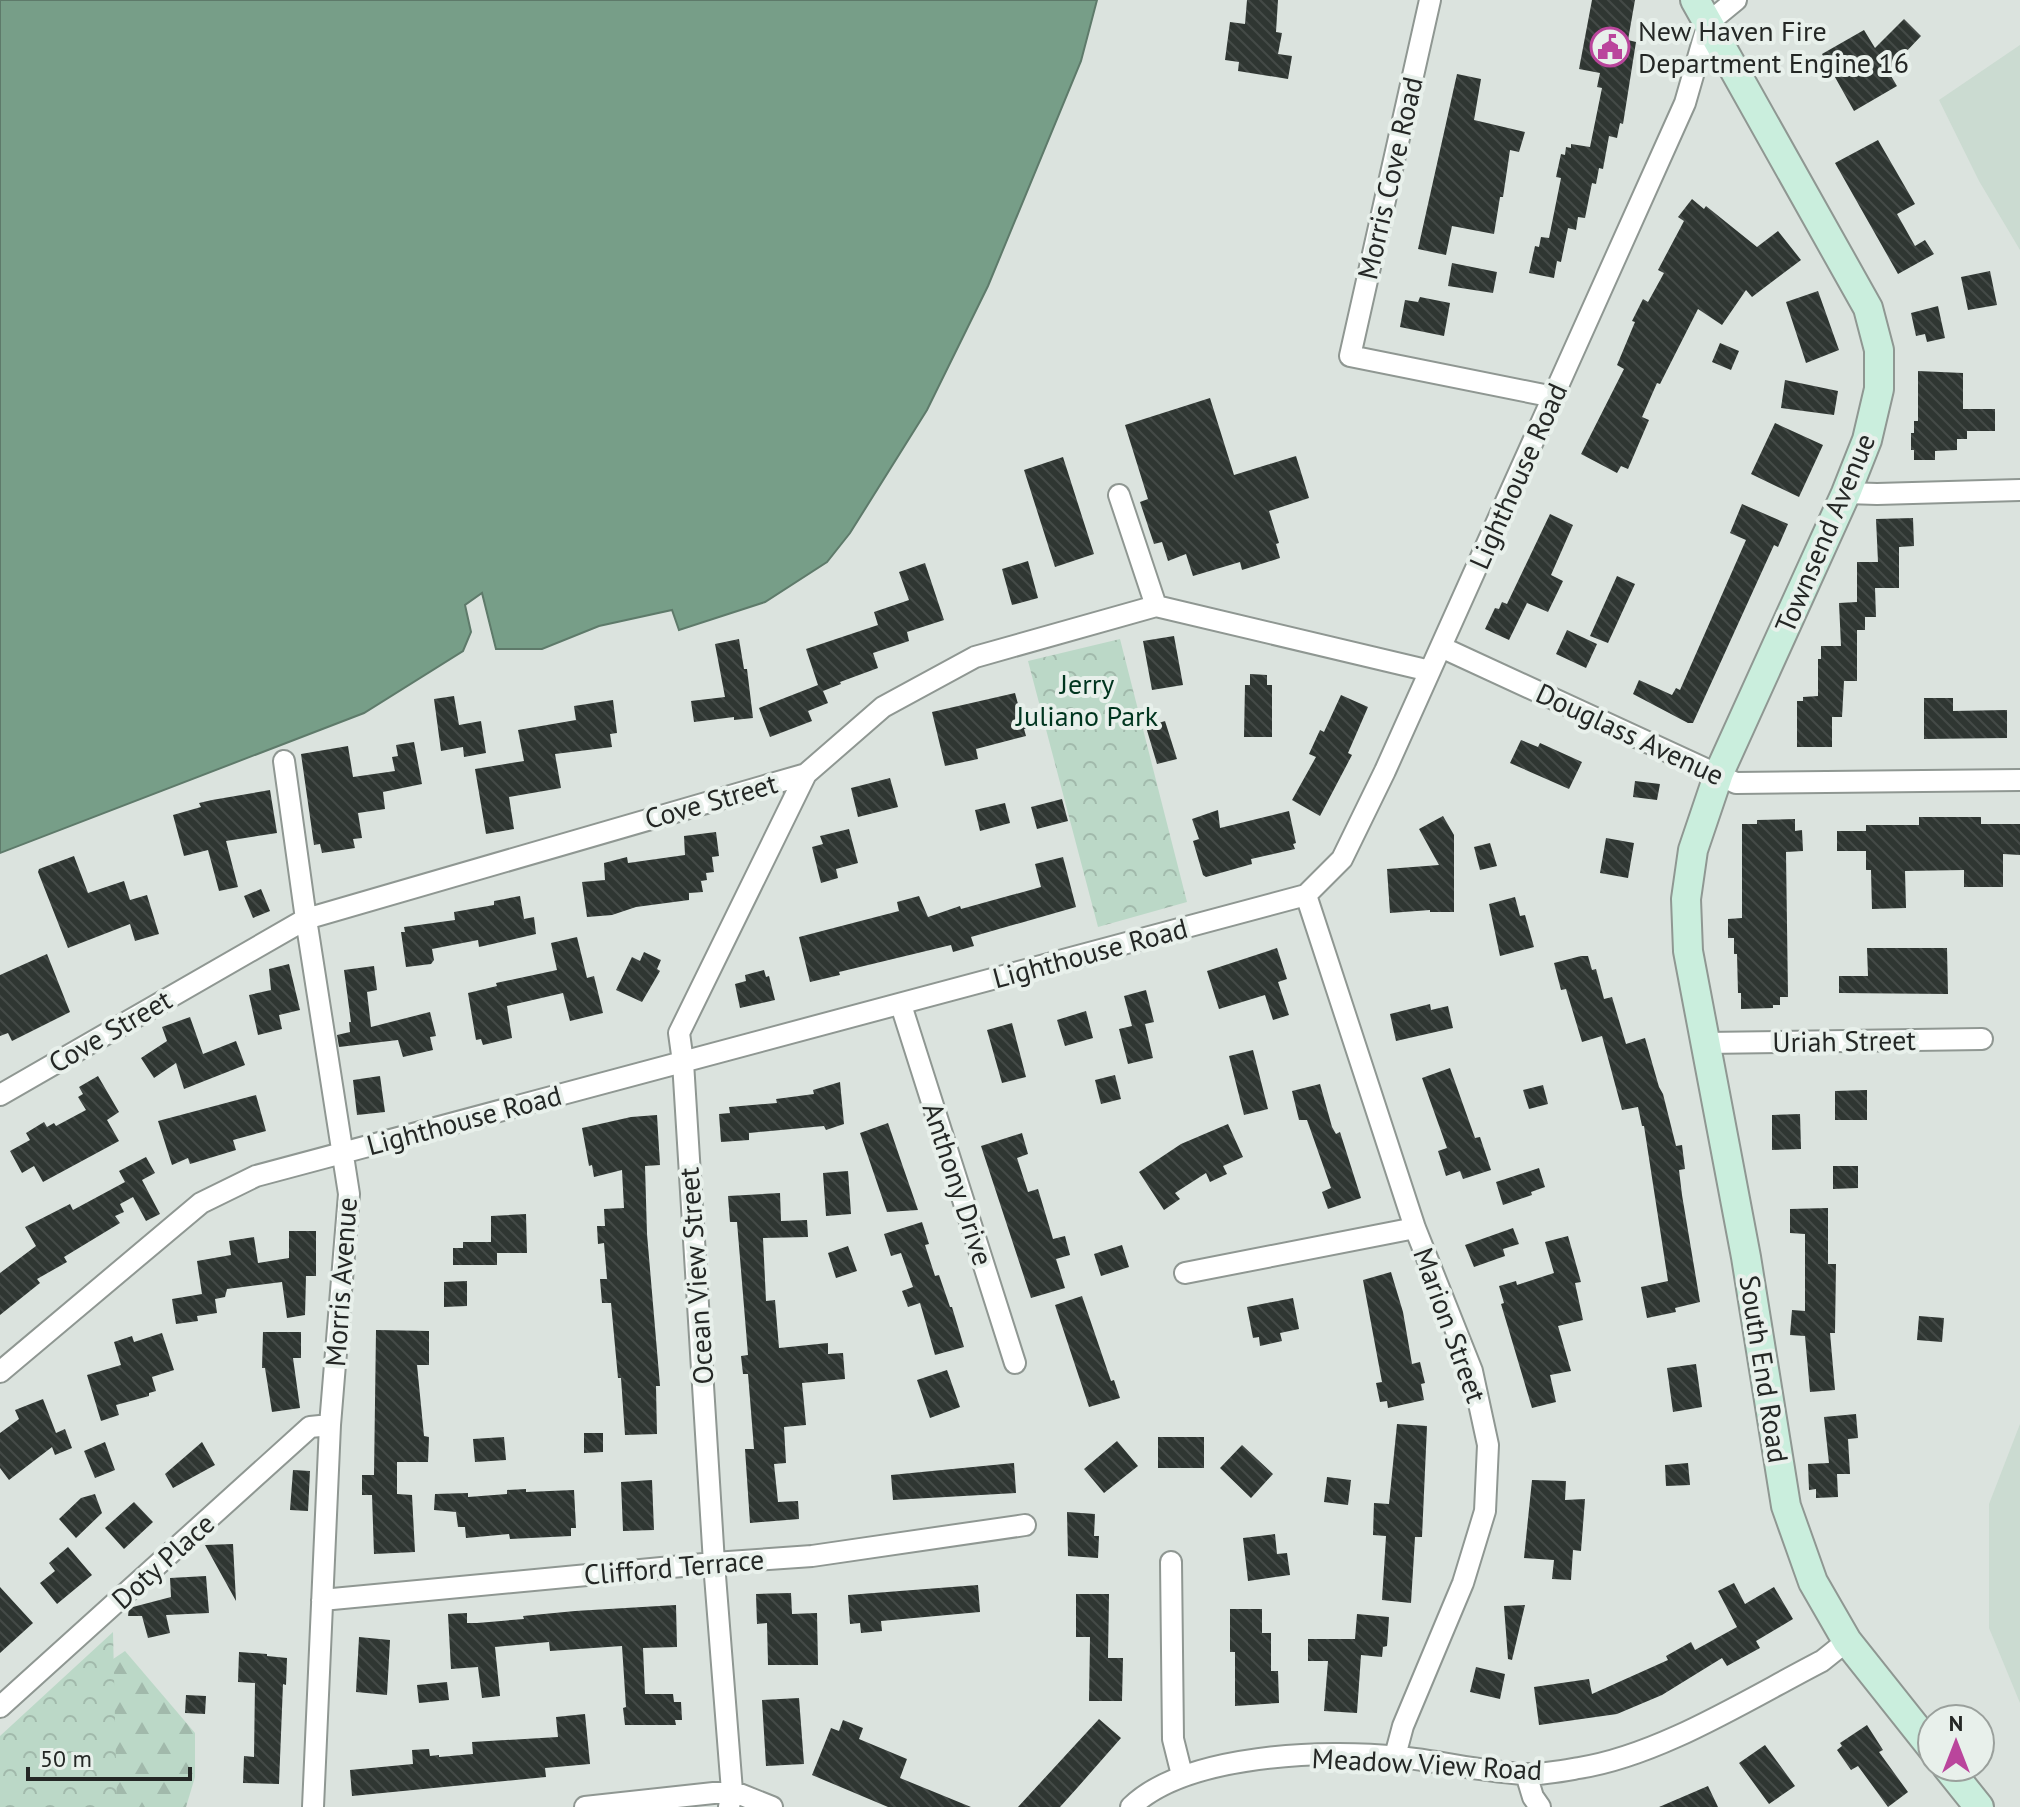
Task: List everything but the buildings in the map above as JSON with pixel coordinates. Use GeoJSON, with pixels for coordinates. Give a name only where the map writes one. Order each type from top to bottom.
{"type":"FeatureCollection","features":[{"type":"Feature","properties":{"kind":"main road","name":"Townsend Avenue"},"geometry":{"type":"LineString","coordinates":[[1688,951],[1686,899],[1693,850],[1719,773],[1846,493],[1867,440],[1879,389],[1879,350],[1868,308],[1702,11]]}},
{"type":"Feature","properties":{"kind":"main road","name":"South End Road"},"geometry":{"type":"LineString","coordinates":[[1688,951],[1746,1257],[1786,1506],[1813,1582],[1847,1641],[1916,1728]]}},
{"type":"Feature","properties":{"kind":"main road"},"geometry":{"type":"LineString","coordinates":[[1960,1783],[1979,1807]]}},
{"type":"Feature","properties":{"kind":"street","name":"Morris Cove Road"},"geometry":{"type":"LineString","coordinates":[[1430,0],[1350,356],[1554,397]]}},
{"type":"Feature","properties":{"kind":"street"},"geometry":{"type":"LineString","coordinates":[[1702,11],[1736,0]]}},
{"type":"Feature","properties":{"kind":"street","name":"Lighthouse Road"},"geometry":{"type":"LineString","coordinates":[[0,1372],[201,1203],[256,1176],[1306,895],[1342,859],[1554,397],[1685,103],[1702,11]]}},
{"type":"Feature","properties":{"kind":"street"},"geometry":{"type":"LineString","coordinates":[[1846,493],[2020,490]]}},
{"type":"Feature","properties":{"kind":"street"},"geometry":{"type":"LineString","coordinates":[[1119,495],[1156,606]]}},
{"type":"Feature","properties":{"kind":"street","name":"Cove Street"},"geometry":{"type":"LineString","coordinates":[[0,1095],[306,919],[806,774],[883,707],[975,657],[1156,606],[1430,671]]}},
{"type":"Feature","properties":{"kind":"street","name":"Douglass Avenue"},"geometry":{"type":"LineString","coordinates":[[1441,647],[1736,783],[2020,780]]}},
{"type":"Feature","properties":{"kind":"street","name":"Morris Avenue"},"geometry":{"type":"LineString","coordinates":[[284,761],[349,1194],[330,1425],[313,1807]]}},
{"type":"Feature","properties":{"kind":"street","name":"Ocean View Street"},"geometry":{"type":"LineString","coordinates":[[730,1799],[679,1033],[806,774]]}},
{"type":"Feature","properties":{"kind":"street","name":"Marion Street"},"geometry":{"type":"LineString","coordinates":[[1306,895],[1415,1228],[1472,1371],[1488,1445],[1485,1511],[1463,1583],[1403,1726],[1395,1756]]}},
{"type":"Feature","properties":{"kind":"street","name":"Anthony Drive"},"geometry":{"type":"LineString","coordinates":[[901,1005],[1015,1363]]}},
{"type":"Feature","properties":{"kind":"street","name":"Uriah Street"},"geometry":{"type":"LineString","coordinates":[[1705,1043],[1982,1039]]}},
{"type":"Feature","properties":{"kind":"street"},"geometry":{"type":"LineString","coordinates":[[1185,1273],[1415,1228]]}},
{"type":"Feature","properties":{"kind":"street","name":"Doty Place"},"geometry":{"type":"LineString","coordinates":[[0,1707],[310,1427],[330,1425]]}},
{"type":"Feature","properties":{"kind":"street","name":"Clifford Terrace"},"geometry":{"type":"LineString","coordinates":[[322,1600],[812,1556],[1025,1525]]}},
{"type":"Feature","properties":{"kind":"street"},"geometry":{"type":"LineString","coordinates":[[1171,1562],[1173,1739],[1182,1775]]}},
{"type":"Feature","properties":{"kind":"street","name":"Meadow View Road"},"geometry":{"type":"LineString","coordinates":[[1131,1807],[1142,1796],[1182,1775],[1231,1763],[1313,1755],[1395,1756],[1526,1774],[1582,1768],[1644,1751],[1822,1661],[1847,1641]]}},
{"type":"Feature","properties":{"kind":"street"},"geometry":{"type":"LineString","coordinates":[[1526,1774],[1533,1797],[1540,1807]]}},
{"type":"Feature","properties":{"kind":"street"},"geometry":{"type":"LineString","coordinates":[[585,1807],[730,1799],[772,1807]]}},
{"type":"Feature","properties":{"kind":"shaded area"},"geometry":{"type":"Polygon","coordinates":[[[0,0],[1097,0],[1081,61],[988,286],[927,410],[850,533],[827,562],[765,602],[679,630],[672,610],[599,626],[542,649],[496,649],[482,593],[465,605],[471,632],[463,651],[364,713],[0,853],[0,0]]]}},
{"type":"Feature","properties":{"kind":"shaded area"},"geometry":{"type":"Polygon","coordinates":[[[2020,45],[2020,250],[1979,181],[1939,100],[2020,45]]]}},
{"type":"Feature","properties":{"kind":"shaded area"},"geometry":{"type":"Polygon","coordinates":[[[2020,1424],[2020,1703],[1989,1628],[1989,1504],[2020,1424]]]}},
{"type":"Feature","properties":{"kind":"green space","name":"Jerry Juliano Park"},"geometry":{"type":"Polygon","coordinates":[[[1120,639],[1187,902],[1098,927],[1028,661],[1120,639]]]}},
{"type":"Feature","properties":{"kind":"green space"},"geometry":{"type":"Polygon","coordinates":[[[113,1632],[117,1807],[0,1807],[0,1736],[113,1632]]]}},
{"type":"Feature","properties":{"kind":"green space"},"geometry":{"type":"Polygon","coordinates":[[[125,1651],[195,1733],[195,1777],[186,1807],[0,1807],[85,1678],[125,1651]]]}},
{"type":"Feature","properties":{"kind":"place","name":"New Haven Fire Department Engine 16"},"geometry":{"type":"Point","coordinates":[1610,47]}}]}
